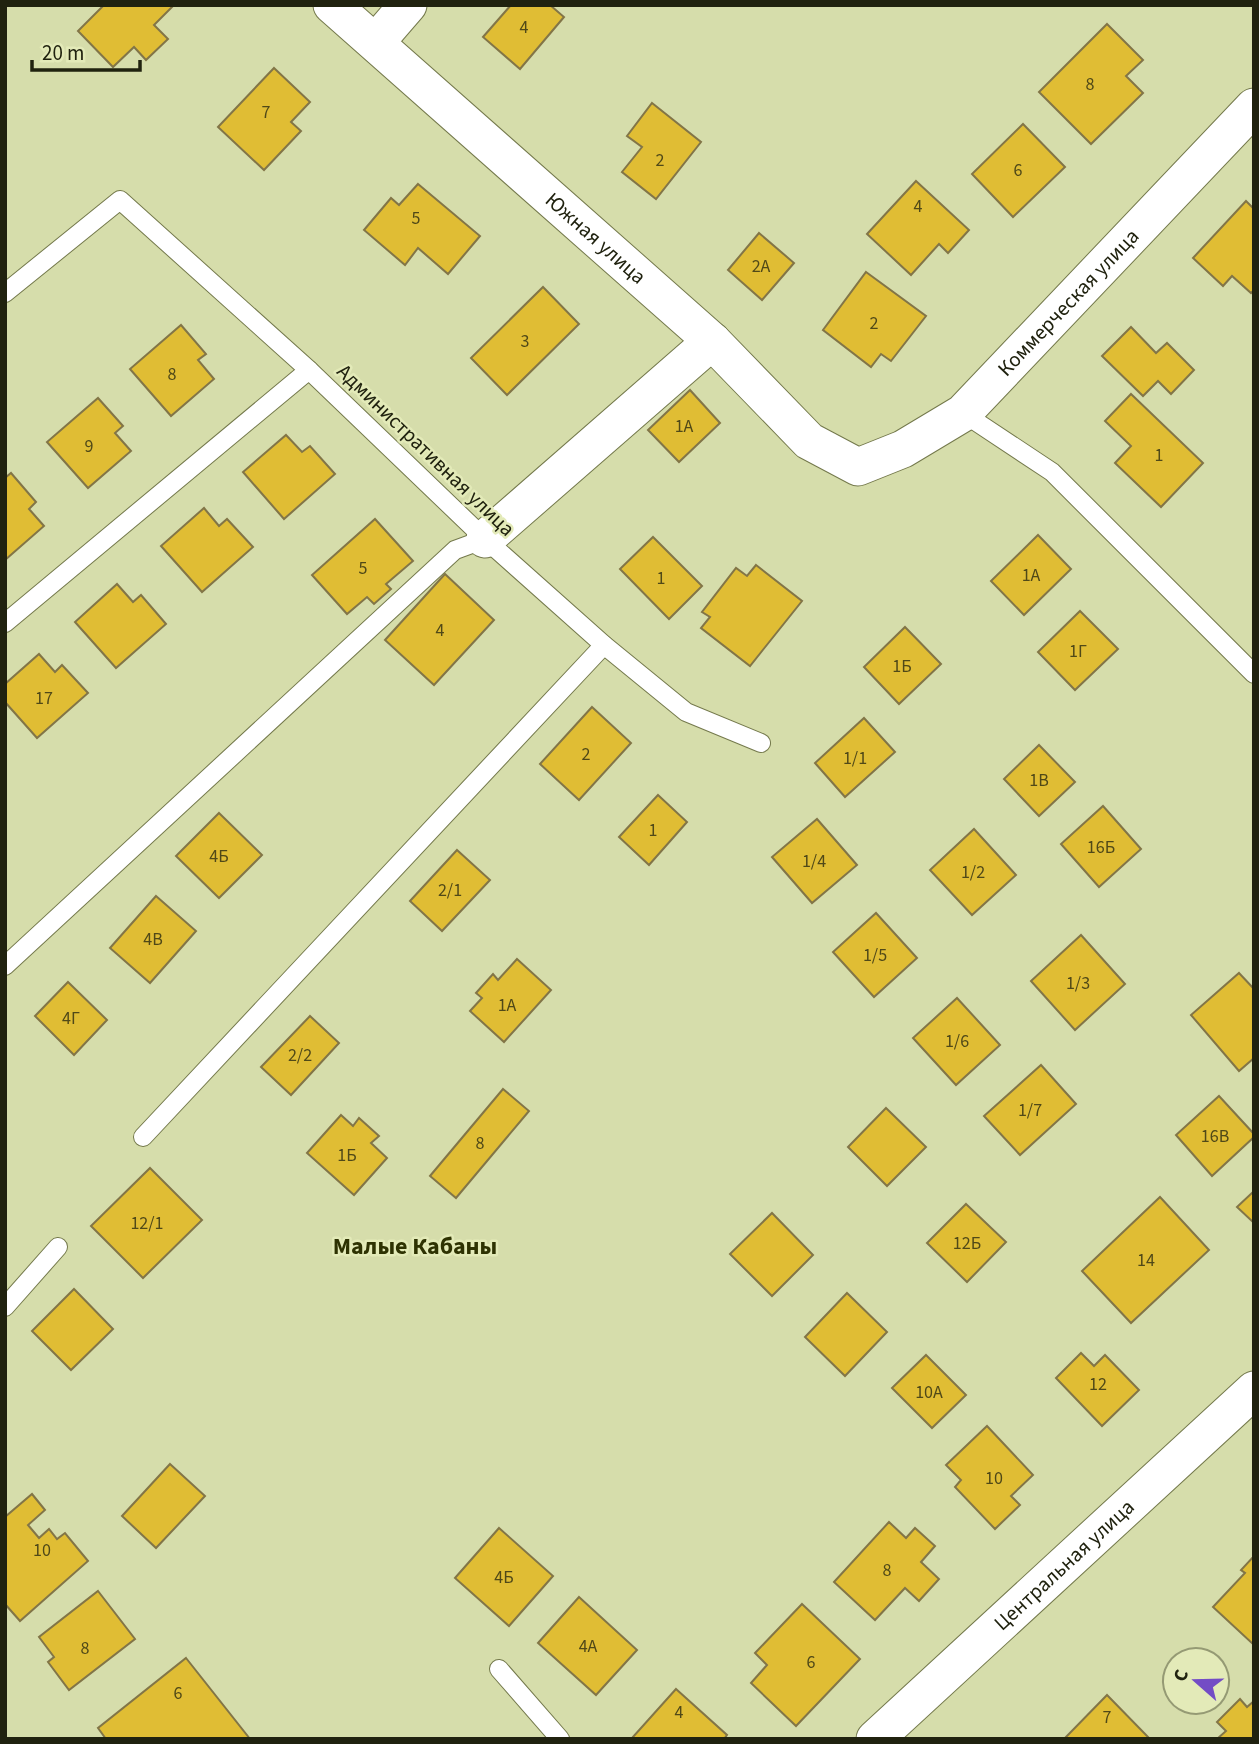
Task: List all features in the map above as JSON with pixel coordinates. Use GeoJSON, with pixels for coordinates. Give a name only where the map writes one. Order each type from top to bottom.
{"type":"FeatureCollection","features":[{"type":"Feature","properties":{"kind":"street","name":"Южная улица"},"geometry":{"type":"LineString","coordinates":[[332,5],[712,341],[809,440],[858,467]]}},
{"type":"Feature","properties":{"kind":"street"},"geometry":{"type":"LineString","coordinates":[[376,42],[408,5]]}},
{"type":"Feature","properties":{"kind":"street","name":"Коммерческая улица"},"geometry":{"type":"LineString","coordinates":[[858,467],[904,449],[963,413],[1254,107]]}},
{"type":"Feature","properties":{"kind":"street"},"geometry":{"type":"LineString","coordinates":[[485,539],[712,341]]}},
{"type":"Feature","properties":{"kind":"street","name":"Центральная улица"},"geometry":{"type":"LineString","coordinates":[[875,1739],[1254,1390]]}},
{"type":"Feature","properties":{"kind":"lane"},"geometry":{"type":"LineString","coordinates":[[5,293],[120,200],[309,370]]}},
{"type":"Feature","properties":{"kind":"lane","name":"Административная улица"},"geometry":{"type":"LineString","coordinates":[[5,623],[309,370],[485,539],[604,645],[686,712],[761,743]]}},
{"type":"Feature","properties":{"kind":"lane"},"geometry":{"type":"LineString","coordinates":[[963,413],[1052,472],[1254,674]]}},
{"type":"Feature","properties":{"kind":"lane"},"geometry":{"type":"LineString","coordinates":[[5,966],[455,550],[485,539]]}},
{"type":"Feature","properties":{"kind":"lane"},"geometry":{"type":"LineString","coordinates":[[143,1136],[604,645]]}},
{"type":"Feature","properties":{"kind":"lane"},"geometry":{"type":"LineString","coordinates":[[5,1307],[58,1247]]}},
{"type":"Feature","properties":{"kind":"lane"},"geometry":{"type":"LineString","coordinates":[[499,1669],[560,1739]]}},
{"type":"Feature","properties":{"kind":"building"},"geometry":{"type":"Polygon","coordinates":[[[104,5],[174,5],[154,25],[168,39],[146,60],[134,47],[113,67],[78,31],[104,5]]]}},
{"type":"Feature","properties":{"kind":"building"},"geometry":{"type":"Polygon","coordinates":[[[511,5],[550,5],[564,17],[520,69],[483,37],[511,5]]]}},
{"type":"Feature","properties":{"kind":"building"},"geometry":{"type":"Polygon","coordinates":[[[1107,24],[1143,60],[1126,76],[1143,93],[1091,144],[1039,92],[1107,24]]]}},
{"type":"Feature","properties":{"kind":"building"},"geometry":{"type":"Polygon","coordinates":[[[274,68],[310,102],[291,122],[301,131],[264,170],[218,127],[274,68]]]}},
{"type":"Feature","properties":{"kind":"building"},"geometry":{"type":"Polygon","coordinates":[[[652,103],[701,142],[656,199],[622,172],[642,147],[627,136],[652,103]]]}},
{"type":"Feature","properties":{"kind":"building"},"geometry":{"type":"Polygon","coordinates":[[[1023,124],[1065,167],[1013,217],[972,174],[1023,124]]]}},
{"type":"Feature","properties":{"kind":"building"},"geometry":{"type":"Polygon","coordinates":[[[916,181],[969,230],[948,253],[939,244],[911,275],[867,234],[916,181]]]}},
{"type":"Feature","properties":{"kind":"building"},"geometry":{"type":"Polygon","coordinates":[[[418,184],[480,236],[448,274],[418,248],[405,265],[364,230],[391,198],[399,205],[418,184]]]}},
{"type":"Feature","properties":{"kind":"building"},"geometry":{"type":"Polygon","coordinates":[[[1246,201],[1254,209],[1254,290],[1251,293],[1232,276],[1223,286],[1193,258],[1246,201]]]}},
{"type":"Feature","properties":{"kind":"building"},"geometry":{"type":"Polygon","coordinates":[[[759,233],[794,263],[762,300],[728,270],[759,233]]]}},
{"type":"Feature","properties":{"kind":"building"},"geometry":{"type":"Polygon","coordinates":[[[866,272],[926,316],[891,361],[881,354],[871,367],[823,330],[866,272]]]}},
{"type":"Feature","properties":{"kind":"building"},"geometry":{"type":"Polygon","coordinates":[[[543,287],[579,324],[507,395],[471,358],[543,287]]]}},
{"type":"Feature","properties":{"kind":"building"},"geometry":{"type":"Polygon","coordinates":[[[181,325],[206,354],[198,360],[214,379],[171,416],[130,369],[181,325]]]}},
{"type":"Feature","properties":{"kind":"building"},"geometry":{"type":"Polygon","coordinates":[[[1131,327],[1156,353],[1167,343],[1194,370],[1171,394],[1158,381],[1143,396],[1102,356],[1131,327]]]}},
{"type":"Feature","properties":{"kind":"building"},"geometry":{"type":"Polygon","coordinates":[[[690,390],[720,423],[679,462],[648,430],[690,390]]]}},
{"type":"Feature","properties":{"kind":"building"},"geometry":{"type":"Polygon","coordinates":[[[1131,394],[1203,463],[1161,507],[1115,463],[1131,446],[1105,421],[1131,394]]]}},
{"type":"Feature","properties":{"kind":"building"},"geometry":{"type":"Polygon","coordinates":[[[98,398],[123,426],[115,433],[131,451],[88,488],[47,442],[98,398]]]}},
{"type":"Feature","properties":{"kind":"building"},"geometry":{"type":"Polygon","coordinates":[[[286,435],[302,452],[310,446],[335,474],[284,519],[243,472],[286,435]]]}},
{"type":"Feature","properties":{"kind":"building"},"geometry":{"type":"Polygon","coordinates":[[[11,473],[36,502],[29,509],[44,526],[5,560],[5,478],[11,473]]]}},
{"type":"Feature","properties":{"kind":"building"},"geometry":{"type":"Polygon","coordinates":[[[204,508],[219,526],[227,519],[253,547],[202,592],[161,546],[204,508]]]}},
{"type":"Feature","properties":{"kind":"building"},"geometry":{"type":"Polygon","coordinates":[[[375,519],[413,561],[386,584],[391,589],[374,604],[367,597],[347,614],[312,575],[375,519]]]}},
{"type":"Feature","properties":{"kind":"building"},"geometry":{"type":"Polygon","coordinates":[[[1038,535],[1071,569],[1024,615],[991,581],[1038,535]]]}},
{"type":"Feature","properties":{"kind":"building"},"geometry":{"type":"Polygon","coordinates":[[[653,537],[702,586],[669,619],[620,569],[653,537]]]}},
{"type":"Feature","properties":{"kind":"building"},"geometry":{"type":"Polygon","coordinates":[[[756,565],[802,601],[750,666],[701,628],[710,617],[702,612],[736,568],[747,576],[756,565]]]}},
{"type":"Feature","properties":{"kind":"building"},"geometry":{"type":"Polygon","coordinates":[[[445,574],[494,620],[434,685],[385,640],[445,574]]]}},
{"type":"Feature","properties":{"kind":"building"},"geometry":{"type":"Polygon","coordinates":[[[117,584],[133,602],[141,595],[166,624],[116,668],[75,622],[117,584]]]}},
{"type":"Feature","properties":{"kind":"building"},"geometry":{"type":"Polygon","coordinates":[[[1080,611],[1118,649],[1075,690],[1038,652],[1080,611]]]}},
{"type":"Feature","properties":{"kind":"building"},"geometry":{"type":"Polygon","coordinates":[[[905,627],[941,664],[899,704],[864,667],[905,627]]]}},
{"type":"Feature","properties":{"kind":"building"},"geometry":{"type":"Polygon","coordinates":[[[39,654],[55,672],[62,665],[88,693],[37,738],[5,702],[5,684],[39,654]]]}},
{"type":"Feature","properties":{"kind":"building"},"geometry":{"type":"Polygon","coordinates":[[[592,707],[631,743],[579,800],[540,764],[592,707]]]}},
{"type":"Feature","properties":{"kind":"building"},"geometry":{"type":"Polygon","coordinates":[[[864,718],[895,752],[845,797],[815,763],[864,718]]]}},
{"type":"Feature","properties":{"kind":"building"},"geometry":{"type":"Polygon","coordinates":[[[1039,745],[1075,782],[1039,816],[1004,779],[1039,745]]]}},
{"type":"Feature","properties":{"kind":"building"},"geometry":{"type":"Polygon","coordinates":[[[658,795],[687,822],[649,865],[619,837],[658,795]]]}},
{"type":"Feature","properties":{"kind":"building"},"geometry":{"type":"Polygon","coordinates":[[[1103,806],[1141,849],[1099,887],[1061,844],[1103,806]]]}},
{"type":"Feature","properties":{"kind":"building"},"geometry":{"type":"Polygon","coordinates":[[[219,813],[262,855],[219,898],[176,856],[219,813]]]}},
{"type":"Feature","properties":{"kind":"building"},"geometry":{"type":"Polygon","coordinates":[[[817,819],[857,865],[812,903],[772,857],[817,819]]]}},
{"type":"Feature","properties":{"kind":"building"},"geometry":{"type":"Polygon","coordinates":[[[974,829],[1016,875],[972,915],[930,870],[974,829]]]}},
{"type":"Feature","properties":{"kind":"building"},"geometry":{"type":"Polygon","coordinates":[[[457,850],[490,880],[442,931],[410,901],[457,850]]]}},
{"type":"Feature","properties":{"kind":"building"},"geometry":{"type":"Polygon","coordinates":[[[156,896],[196,931],[150,983],[110,948],[156,896]]]}},
{"type":"Feature","properties":{"kind":"building"},"geometry":{"type":"Polygon","coordinates":[[[876,913],[917,958],[874,997],[833,952],[876,913]]]}},
{"type":"Feature","properties":{"kind":"building"},"geometry":{"type":"Polygon","coordinates":[[[1081,935],[1125,984],[1075,1030],[1031,981],[1081,935]]]}},
{"type":"Feature","properties":{"kind":"building"},"geometry":{"type":"Polygon","coordinates":[[[517,959],[551,990],[504,1042],[470,1011],[482,998],[476,993],[493,974],[498,980],[517,959]]]}},
{"type":"Feature","properties":{"kind":"building"},"geometry":{"type":"Polygon","coordinates":[[[1239,973],[1254,989],[1254,1058],[1239,1071],[1191,1015],[1239,973]]]}},
{"type":"Feature","properties":{"kind":"building"},"geometry":{"type":"Polygon","coordinates":[[[68,982],[107,1020],[74,1055],[35,1016],[68,982]]]}},
{"type":"Feature","properties":{"kind":"building"},"geometry":{"type":"Polygon","coordinates":[[[957,998],[1000,1045],[956,1085],[913,1038],[957,998]]]}},
{"type":"Feature","properties":{"kind":"building"},"geometry":{"type":"Polygon","coordinates":[[[310,1016],[339,1043],[291,1095],[261,1067],[310,1016]]]}},
{"type":"Feature","properties":{"kind":"building"},"geometry":{"type":"Polygon","coordinates":[[[1041,1065],[1076,1104],[1020,1155],[984,1116],[1041,1065]]]}},
{"type":"Feature","properties":{"kind":"building"},"geometry":{"type":"Polygon","coordinates":[[[503,1089],[529,1111],[456,1198],[430,1176],[503,1089]]]}},
{"type":"Feature","properties":{"kind":"building"},"geometry":{"type":"Polygon","coordinates":[[[1219,1096],[1254,1137],[1212,1176],[1176,1135],[1219,1096]]]}},
{"type":"Feature","properties":{"kind":"building"},"geometry":{"type":"Polygon","coordinates":[[[886,1108],[926,1147],[887,1186],[848,1147],[886,1108]]]}},
{"type":"Feature","properties":{"kind":"building"},"geometry":{"type":"Polygon","coordinates":[[[341,1115],[353,1126],[359,1118],[379,1136],[371,1143],[387,1158],[354,1195],[307,1153],[341,1115]]]}},
{"type":"Feature","properties":{"kind":"building"},"geometry":{"type":"Polygon","coordinates":[[[150,1168],[202,1220],[143,1278],[91,1226],[150,1168]]]}},
{"type":"Feature","properties":{"kind":"building"},"geometry":{"type":"Polygon","coordinates":[[[1254,1191],[1254,1223],[1237,1207],[1254,1191]]]}},
{"type":"Feature","properties":{"kind":"building"},"geometry":{"type":"Polygon","coordinates":[[[1160,1197],[1209,1250],[1131,1323],[1082,1271],[1160,1197]]]}},
{"type":"Feature","properties":{"kind":"building"},"geometry":{"type":"Polygon","coordinates":[[[966,1204],[1006,1242],[967,1282],[927,1243],[966,1204]]]}},
{"type":"Feature","properties":{"kind":"building"},"geometry":{"type":"Polygon","coordinates":[[[772,1213],[813,1255],[772,1296],[730,1254],[772,1213]]]}},
{"type":"Feature","properties":{"kind":"building"},"geometry":{"type":"Polygon","coordinates":[[[74,1289],[113,1329],[71,1370],[32,1331],[74,1289]]]}},
{"type":"Feature","properties":{"kind":"building"},"geometry":{"type":"Polygon","coordinates":[[[847,1293],[887,1332],[845,1376],[805,1337],[847,1293]]]}},
{"type":"Feature","properties":{"kind":"building"},"geometry":{"type":"Polygon","coordinates":[[[1081,1353],[1094,1366],[1105,1355],[1139,1390],[1102,1426],[1056,1378],[1081,1353]]]}},
{"type":"Feature","properties":{"kind":"building"},"geometry":{"type":"Polygon","coordinates":[[[926,1355],[966,1395],[932,1428],[892,1388],[926,1355]]]}},
{"type":"Feature","properties":{"kind":"building"},"geometry":{"type":"Polygon","coordinates":[[[987,1426],[1033,1475],[1011,1496],[1020,1505],[995,1529],[955,1487],[961,1480],[946,1465],[987,1426]]]}},
{"type":"Feature","properties":{"kind":"building"},"geometry":{"type":"Polygon","coordinates":[[[170,1464],[205,1496],[156,1548],[122,1516],[170,1464]]]}},
{"type":"Feature","properties":{"kind":"building"},"geometry":{"type":"Polygon","coordinates":[[[32,1494],[45,1510],[28,1525],[39,1538],[49,1529],[57,1539],[65,1533],[88,1561],[20,1621],[5,1604],[5,1517],[32,1494]]]}},
{"type":"Feature","properties":{"kind":"building"},"geometry":{"type":"Polygon","coordinates":[[[889,1522],[906,1538],[915,1528],[935,1546],[921,1562],[939,1579],[919,1601],[905,1588],[875,1620],[834,1582],[889,1522]]]}},
{"type":"Feature","properties":{"kind":"building"},"geometry":{"type":"Polygon","coordinates":[[[499,1528],[553,1576],[509,1626],[455,1578],[499,1528]]]}},
{"type":"Feature","properties":{"kind":"building"},"geometry":{"type":"Polygon","coordinates":[[[1254,1556],[1254,1645],[1213,1607],[1245,1573],[1241,1570],[1254,1556]]]}},
{"type":"Feature","properties":{"kind":"building"},"geometry":{"type":"Polygon","coordinates":[[[98,1591],[135,1639],[69,1690],[48,1662],[54,1657],[39,1637],[98,1591]]]}},
{"type":"Feature","properties":{"kind":"building"},"geometry":{"type":"Polygon","coordinates":[[[579,1597],[637,1650],[596,1695],[538,1643],[579,1597]]]}},
{"type":"Feature","properties":{"kind":"building"},"geometry":{"type":"Polygon","coordinates":[[[802,1604],[860,1659],[796,1726],[751,1683],[767,1665],[755,1653],[802,1604]]]}},
{"type":"Feature","properties":{"kind":"building"},"geometry":{"type":"Polygon","coordinates":[[[186,1658],[250,1739],[106,1739],[98,1728],[186,1658]]]}},
{"type":"Feature","properties":{"kind":"building"},"geometry":{"type":"Polygon","coordinates":[[[676,1689],[727,1735],[724,1739],[632,1738],[676,1689]]]}},
{"type":"Feature","properties":{"kind":"building"},"geometry":{"type":"Polygon","coordinates":[[[1107,1695],[1150,1739],[1064,1739],[1107,1695]]]}},
{"type":"Feature","properties":{"kind":"building"},"geometry":{"type":"Polygon","coordinates":[[[1240,1699],[1247,1707],[1254,1701],[1254,1739],[1217,1739],[1226,1731],[1217,1722],[1223,1716],[1231,1716],[1231,1708],[1240,1699]]]}},
{"type":"Feature","properties":{"kind":"district","name":"Малые Кабаны"},"geometry":{"type":"Point","coordinates":[415,1246]}}]}
